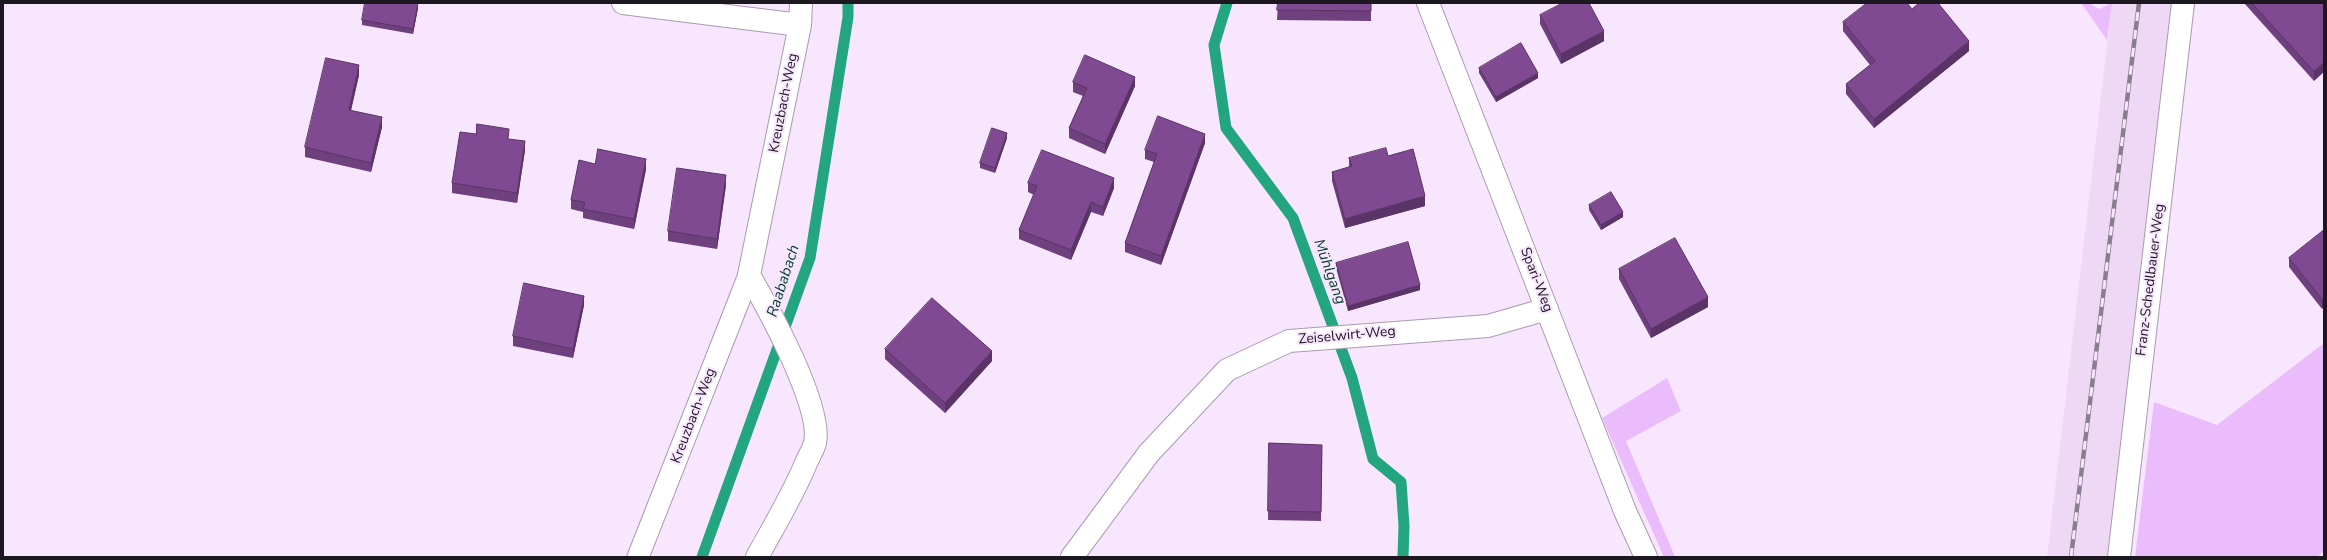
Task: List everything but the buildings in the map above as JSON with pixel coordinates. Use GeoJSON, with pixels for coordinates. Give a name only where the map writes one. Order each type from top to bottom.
{"type":"FeatureCollection","features":[{"type":"Feature","properties":{"kind":"street"},"geometry":{"type":"LineString","coordinates":[[623,3],[800,25]]}},
{"type":"Feature","properties":{"kind":"street","name":"Kreuzbach-Weg"},"geometry":{"type":"LineString","coordinates":[[749,275],[800,25],[801,3]]}},
{"type":"Feature","properties":{"kind":"street","name":"Spari-Weg"},"geometry":{"type":"LineString","coordinates":[[1428,3],[1625,511],[1646,557]]}},
{"type":"Feature","properties":{"kind":"street","name":"Franz-Schedlbauer-Weg"},"geometry":{"type":"LineString","coordinates":[[2119,557],[2183,3]]}},
{"type":"Feature","properties":{"kind":"street"},"geometry":{"type":"LineString","coordinates":[[749,275],[768,308],[806,391],[816,420],[815,443],[799,480],[757,557]]}},
{"type":"Feature","properties":{"kind":"street","name":"Zeiselwirt-Weg"},"geometry":{"type":"LineString","coordinates":[[1072,557],[1149,454],[1227,370],[1289,340],[1488,326],[1547,309]]}},
{"type":"Feature","properties":{"kind":"lane","name":"Kreuzbach-Weg"},"geometry":{"type":"LineString","coordinates":[[638,557],[749,275]]}},
{"type":"Feature","properties":{"kind":"shaded area"},"geometry":{"type":"Polygon","coordinates":[[[2081,3],[2089,3],[2099,9],[2112,3],[2107,40],[2081,3]]]}},
{"type":"Feature","properties":{"kind":"shaded area"},"geometry":{"type":"Polygon","coordinates":[[[2112,3],[2173,3],[2114,557],[2047,557],[2112,3]]]}},
{"type":"Feature","properties":{"kind":"shaded area"},"geometry":{"type":"Polygon","coordinates":[[[2324,343],[2324,551],[2317,557],[2135,557],[2154,402],[2217,425],[2324,343]]]}},
{"type":"Feature","properties":{"kind":"shaded area"},"geometry":{"type":"Polygon","coordinates":[[[1667,378],[1681,411],[1626,441],[1675,557],[1664,557],[1602,418],[1667,378]]]}},
{"type":"Feature","properties":{"kind":"waterway","name":"Raababach"},"geometry":{"type":"LineString","coordinates":[[702,557],[810,258],[848,17],[848,3]]}},
{"type":"Feature","properties":{"kind":"waterway","name":"Mühlgang"},"geometry":{"type":"LineString","coordinates":[[1227,3],[1214,45],[1226,128],[1293,218],[1352,378],[1373,459],[1401,482],[1404,526],[1403,557]]}},
{"type":"Feature","properties":{"kind":"railway"},"geometry":{"type":"LineString","coordinates":[[2071,557],[2139,3]]}}]}
